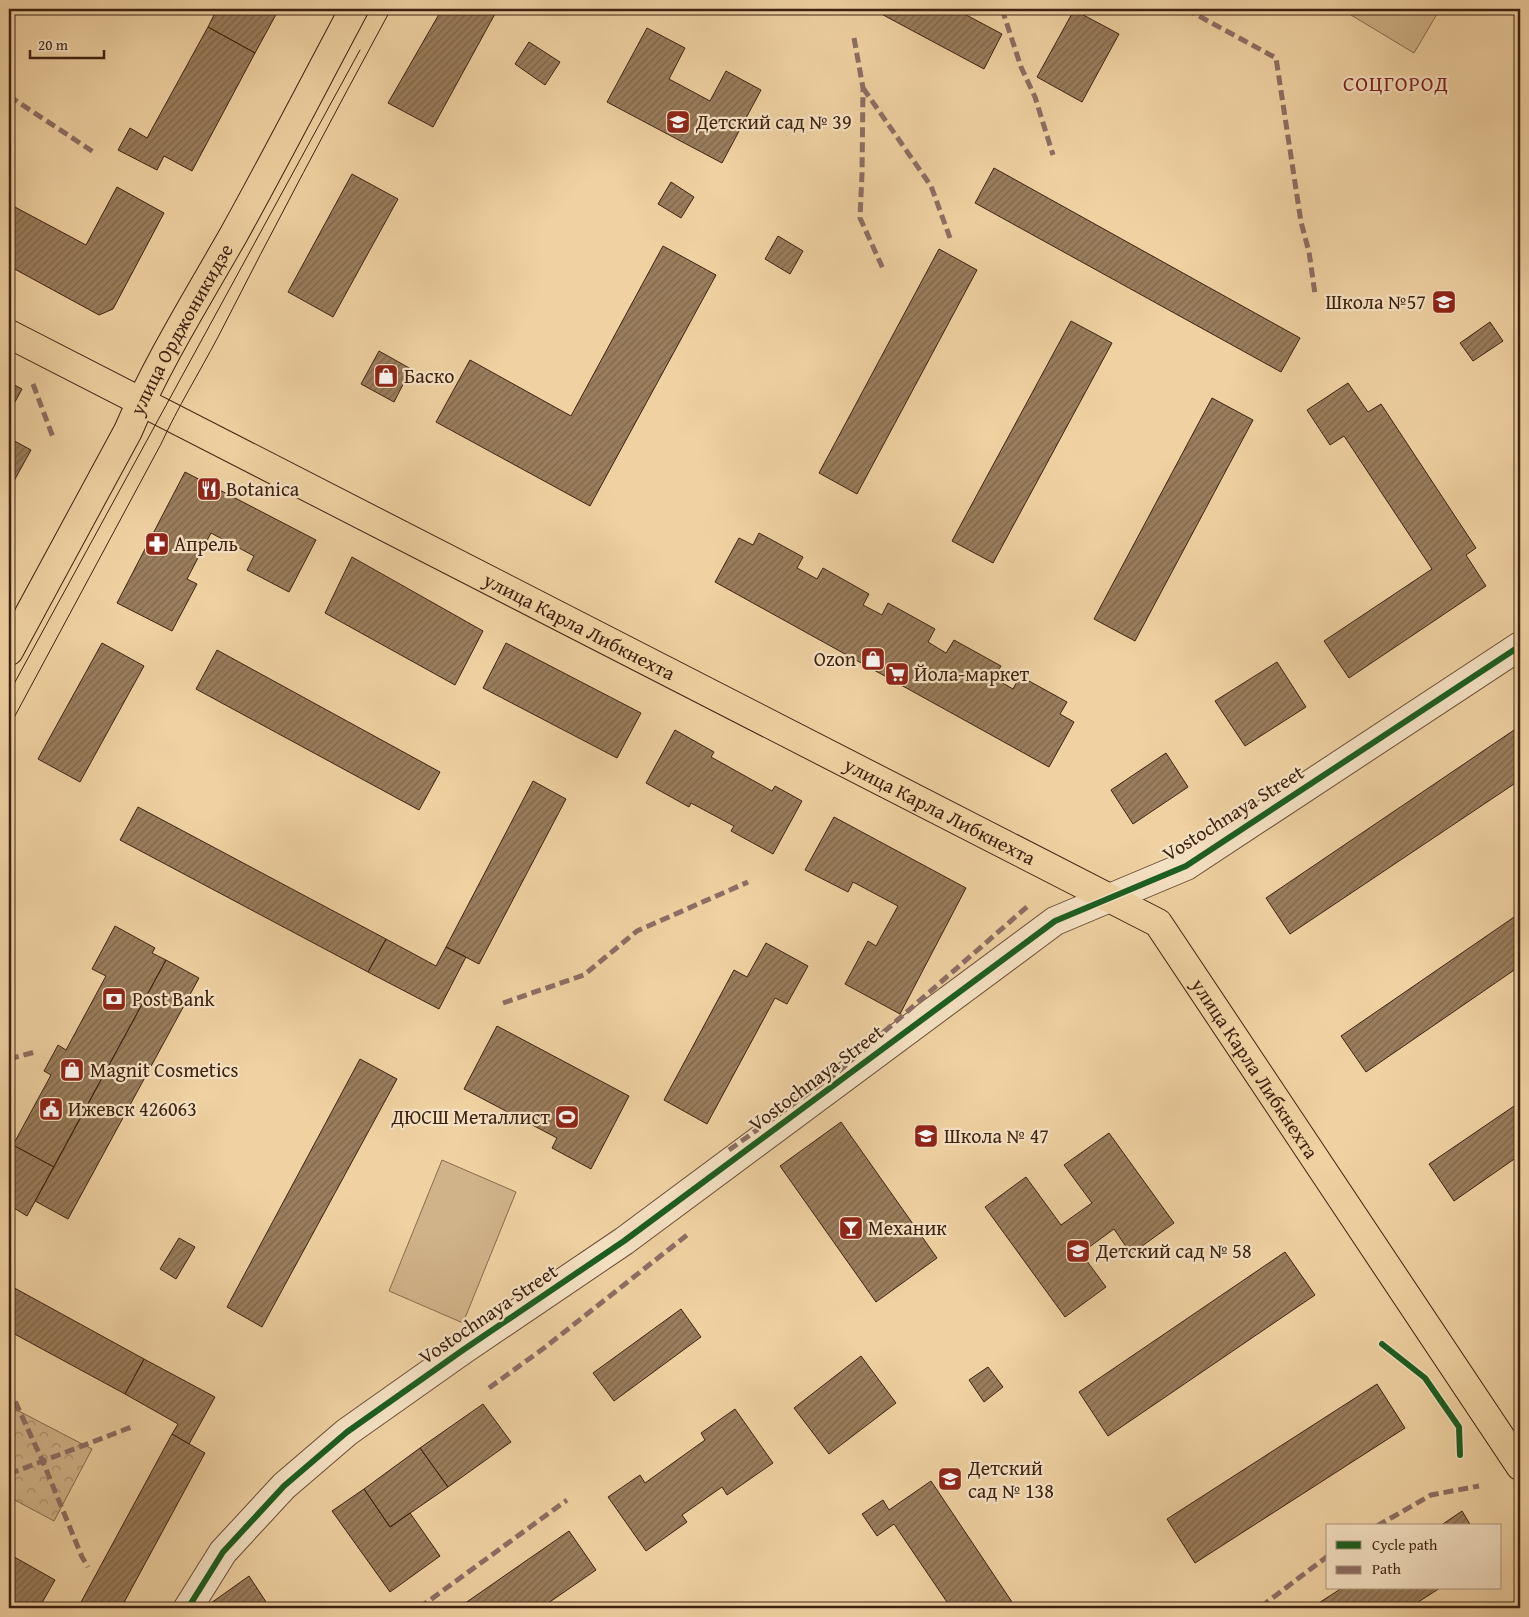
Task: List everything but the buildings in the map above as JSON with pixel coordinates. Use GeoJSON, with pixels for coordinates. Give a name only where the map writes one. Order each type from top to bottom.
{"type":"FeatureCollection","features":[{"type":"Feature","properties":{"kind":"main road","name":"улица Орджоникидзе"},"geometry":{"type":"LineString","coordinates":[[9,651],[128,431],[165,354],[235,232],[354,9]]}},
{"type":"Feature","properties":{"kind":"main road","name":"улица Карла Либкнехта"},"geometry":{"type":"LineString","coordinates":[[9,334],[1158,923],[1520,1466]]}},
{"type":"Feature","properties":{"kind":"street","name":"Vostochnaya Street"},"geometry":{"type":"LineString","coordinates":[[188,1608],[223,1552],[284,1486],[347,1432],[463,1350],[624,1241],[1055,921],[1186,866],[1520,646]]}},
{"type":"Feature","properties":{"kind":"green space"},"geometry":{"type":"Polygon","coordinates":[[[1341,9],[1440,9],[1414,53],[1341,9]]]}},
{"type":"Feature","properties":{"kind":"green space"},"geometry":{"type":"Polygon","coordinates":[[[442,1160],[516,1192],[463,1323],[389,1291],[442,1160]]]}},
{"type":"Feature","properties":{"kind":"green space"},"geometry":{"type":"Polygon","coordinates":[[[9,1406],[92,1449],[54,1521],[9,1497],[9,1406]]]}},
{"type":"Feature","properties":{"kind":"tram line"},"geometry":{"type":"LineString","coordinates":[[9,727],[391,9]]}},
{"type":"Feature","properties":{"kind":"tram line"},"geometry":{"type":"LineString","coordinates":[[9,693],[360,50]]}},
{"type":"Feature","properties":{"kind":"marked path"},"geometry":{"type":"LineString","coordinates":[[1002,9],[1021,67],[1035,97],[1053,155]]}},
{"type":"Feature","properties":{"kind":"marked path"},"geometry":{"type":"LineString","coordinates":[[1186,9],[1276,58],[1301,222],[1309,252],[1315,294]]}},
{"type":"Feature","properties":{"kind":"marked path"},"geometry":{"type":"LineString","coordinates":[[854,38],[863,88],[860,218],[884,271]]}},
{"type":"Feature","properties":{"kind":"marked path"},"geometry":{"type":"LineString","coordinates":[[863,88],[931,186],[950,238]]}},
{"type":"Feature","properties":{"kind":"marked path"},"geometry":{"type":"LineString","coordinates":[[9,96],[95,153]]}},
{"type":"Feature","properties":{"kind":"marked path"},"geometry":{"type":"LineString","coordinates":[[33,384],[54,440]]}},
{"type":"Feature","properties":{"kind":"marked path"},"geometry":{"type":"LineString","coordinates":[[503,1003],[584,975],[637,931],[748,882]]}},
{"type":"Feature","properties":{"kind":"marked path"},"geometry":{"type":"LineString","coordinates":[[729,1150],[838,1072],[1029,905]]}},
{"type":"Feature","properties":{"kind":"marked path"},"geometry":{"type":"LineString","coordinates":[[9,915],[11,928]]}},
{"type":"Feature","properties":{"kind":"marked path"},"geometry":{"type":"LineString","coordinates":[[9,1059],[35,1052]]}},
{"type":"Feature","properties":{"kind":"marked path"},"geometry":{"type":"LineString","coordinates":[[489,1388],[544,1348],[687,1235]]}},
{"type":"Feature","properties":{"kind":"marked path"},"geometry":{"type":"LineString","coordinates":[[9,1388],[88,1567]]}},
{"type":"Feature","properties":{"kind":"marked path"},"geometry":{"type":"LineString","coordinates":[[9,1474],[134,1426]]}},
{"type":"Feature","properties":{"kind":"marked path"},"geometry":{"type":"LineString","coordinates":[[1380,1524],[1431,1495],[1479,1486]]}},
{"type":"Feature","properties":{"kind":"marked path"},"geometry":{"type":"LineString","coordinates":[[419,1608],[567,1500]]}},
{"type":"Feature","properties":{"kind":"marked path"},"geometry":{"type":"LineString","coordinates":[[1262,1608],[1267,1602],[1326,1558]]}},
{"type":"Feature","properties":{"kind":"cycle path"},"geometry":{"type":"LineString","coordinates":[[188,1608],[223,1552],[284,1486],[347,1432],[463,1350],[624,1241],[1055,921],[1186,866],[1520,646]]}},
{"type":"Feature","properties":{"kind":"cycle path"},"geometry":{"type":"LineString","coordinates":[[1382,1344],[1425,1378],[1459,1427],[1460,1455]]}},
{"type":"Feature","properties":{"kind":"place","name":"Детский сад № 39"},"geometry":{"type":"Point","coordinates":[678,122]}},
{"type":"Feature","properties":{"kind":"place","name":"Школа №57"},"geometry":{"type":"Point","coordinates":[1444,302]}},
{"type":"Feature","properties":{"kind":"place","name":"Баско"},"geometry":{"type":"Point","coordinates":[386,376]}},
{"type":"Feature","properties":{"kind":"place","name":"Botanica"},"geometry":{"type":"Point","coordinates":[209,489]}},
{"type":"Feature","properties":{"kind":"place","name":"Апрель"},"geometry":{"type":"Point","coordinates":[157,544]}},
{"type":"Feature","properties":{"kind":"place","name":"Ozon"},"geometry":{"type":"Point","coordinates":[873,659]}},
{"type":"Feature","properties":{"kind":"place","name":"Йола-маркет"},"geometry":{"type":"Point","coordinates":[897,674]}},
{"type":"Feature","properties":{"kind":"place","name":"Post Bank"},"geometry":{"type":"Point","coordinates":[114,999]}},
{"type":"Feature","properties":{"kind":"place","name":"Magnit Cosmetics"},"geometry":{"type":"Point","coordinates":[72,1070]}},
{"type":"Feature","properties":{"kind":"place","name":"Ижевск 426063"},"geometry":{"type":"Point","coordinates":[51,1109]}},
{"type":"Feature","properties":{"kind":"place","name":"ДЮСШ Металлист"},"geometry":{"type":"Point","coordinates":[567,1117]}},
{"type":"Feature","properties":{"kind":"place","name":"Школа № 47"},"geometry":{"type":"Point","coordinates":[926,1136]}},
{"type":"Feature","properties":{"kind":"place","name":"Механик"},"geometry":{"type":"Point","coordinates":[851,1228]}},
{"type":"Feature","properties":{"kind":"place","name":"Детский сад № 58"},"geometry":{"type":"Point","coordinates":[1078,1251]}},
{"type":"Feature","properties":{"kind":"place","name":"Детский сад № 138"},"geometry":{"type":"Point","coordinates":[950,1479]}},
{"type":"Feature","properties":{"kind":"district","name":"СОЦГОРОД"},"geometry":{"type":"Point","coordinates":[1396,84]}}]}
